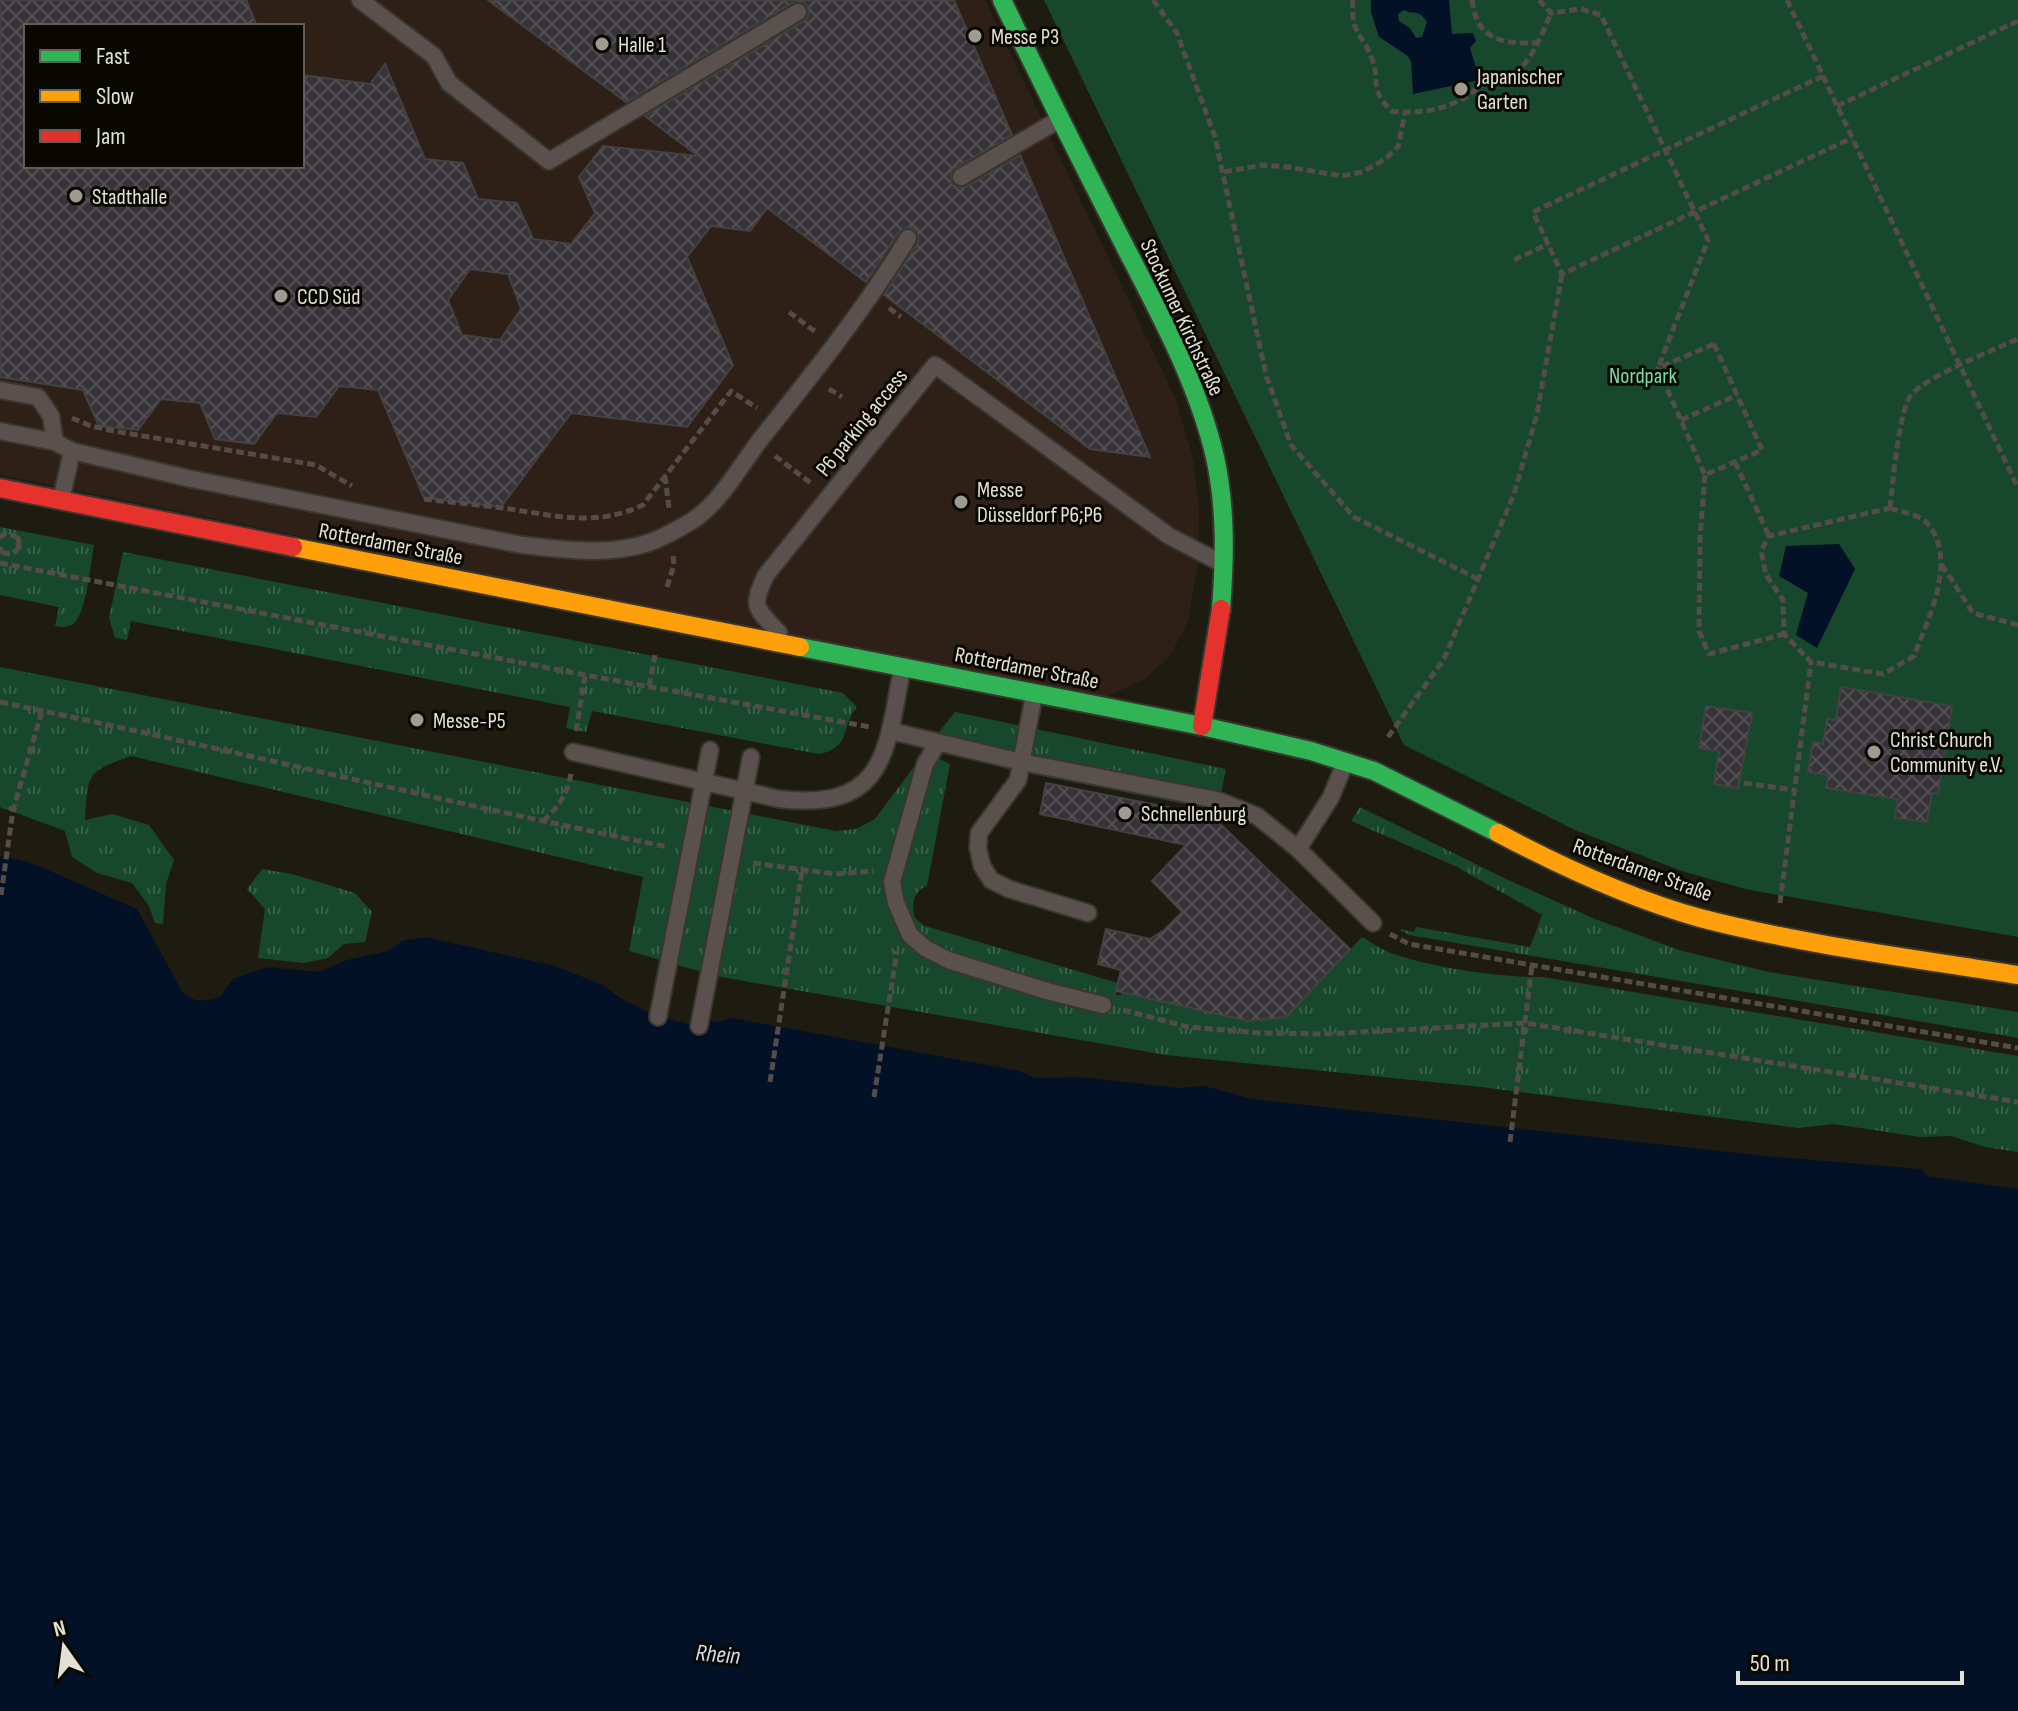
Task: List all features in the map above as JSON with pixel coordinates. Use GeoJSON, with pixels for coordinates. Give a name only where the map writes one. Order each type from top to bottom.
{"type":"FeatureCollection","features":[{"type":"Feature","properties":{"kind":"street","name":"Stockumer Kirchstraße"},"geometry":{"type":"LineString","coordinates":[[1002,0],[1174,345],[1200,411],[1221,490],[1226,566],[1202,726]]}},
{"type":"Feature","properties":{"kind":"street","name":"Rotterdamer Straße"},"geometry":{"type":"LineString","coordinates":[[0,488],[1202,726],[1311,751],[1374,771],[1528,849],[1618,889],[1697,917],[1776,936],[2018,975]]}},
{"type":"Feature","properties":{"kind":"lane"},"geometry":{"type":"LineString","coordinates":[[360,0],[434,56],[449,83],[549,161],[798,12]]}},
{"type":"Feature","properties":{"kind":"lane"},"geometry":{"type":"LineString","coordinates":[[961,177],[1060,119]]}},
{"type":"Feature","properties":{"kind":"lane"},"geometry":{"type":"LineString","coordinates":[[0,431],[55,442],[72,451],[187,478],[522,545],[603,550],[654,540],[698,516],[735,475],[873,296],[908,238]]}},
{"type":"Feature","properties":{"kind":"lane","name":"P6 parking access"},"geometry":{"type":"LineString","coordinates":[[788,643],[757,608],[755,598],[766,575],[935,365],[1169,536],[1226,566]]}},
{"type":"Feature","properties":{"kind":"lane"},"geometry":{"type":"LineString","coordinates":[[0,390],[38,397],[51,416],[55,442]]}},
{"type":"Feature","properties":{"kind":"lane"},"geometry":{"type":"LineString","coordinates":[[61,501],[72,451]]}},
{"type":"Feature","properties":{"kind":"lane"},"geometry":{"type":"LineString","coordinates":[[573,752],[744,791],[808,802],[834,799],[857,788],[876,771],[889,743],[903,667]]}},
{"type":"Feature","properties":{"kind":"lane"},"geometry":{"type":"LineString","coordinates":[[1034,694],[1018,780],[979,833],[982,866],[991,880],[1009,889],[1088,913]]}},
{"type":"Feature","properties":{"kind":"lane"},"geometry":{"type":"LineString","coordinates":[[891,731],[1021,762],[1217,800],[1257,816],[1298,849],[1373,923]]}},
{"type":"Feature","properties":{"kind":"lane"},"geometry":{"type":"LineString","coordinates":[[937,744],[925,764],[892,882],[896,903],[910,935],[925,948],[948,960],[1103,1005]]}},
{"type":"Feature","properties":{"kind":"lane"},"geometry":{"type":"LineString","coordinates":[[658,1017],[710,750]]}},
{"type":"Feature","properties":{"kind":"lane"},"geometry":{"type":"LineString","coordinates":[[699,1026],[751,757]]}},
{"type":"Feature","properties":{"kind":"lane"},"geometry":{"type":"LineString","coordinates":[[1298,849],[1331,797],[1346,762]]}},
{"type":"Feature","properties":{"kind":"path"},"geometry":{"type":"LineString","coordinates":[[1153,0],[1177,33],[1215,137],[1266,375],[1291,445],[1354,517],[1478,579]]}},
{"type":"Feature","properties":{"kind":"path"},"geometry":{"type":"LineString","coordinates":[[1353,0],[1352,21],[1356,35],[1370,53],[1375,91],[1391,111],[1405,113],[1424,113],[1464,99],[1483,85],[1513,76],[1526,62],[1551,13]]}},
{"type":"Feature","properties":{"kind":"path"},"geometry":{"type":"LineString","coordinates":[[1472,0],[1473,13],[1484,31],[1506,44],[1536,43]]}},
{"type":"Feature","properties":{"kind":"path"},"geometry":{"type":"LineString","coordinates":[[1539,0],[1551,13]]}},
{"type":"Feature","properties":{"kind":"path"},"geometry":{"type":"LineString","coordinates":[[1787,0],[2018,488]]}},
{"type":"Feature","properties":{"kind":"path"},"geometry":{"type":"LineString","coordinates":[[1551,13],[1581,9],[1601,15],[1708,240],[1658,368],[1705,475],[1700,537],[1699,631],[1709,654],[1784,634]]}},
{"type":"Feature","properties":{"kind":"path"},"geometry":{"type":"LineString","coordinates":[[1837,106],[2018,21]]}},
{"type":"Feature","properties":{"kind":"path"},"geometry":{"type":"LineString","coordinates":[[1374,771],[1386,740],[1444,659],[1514,494],[1537,414],[1562,274],[1533,212],[1823,76]]}},
{"type":"Feature","properties":{"kind":"path"},"geometry":{"type":"LineString","coordinates":[[1224,172],[1262,165],[1342,176],[1362,172],[1385,159],[1398,147],[1405,113]]}},
{"type":"Feature","properties":{"kind":"path"},"geometry":{"type":"LineString","coordinates":[[1562,274],[1852,138]]}},
{"type":"Feature","properties":{"kind":"path"},"geometry":{"type":"LineString","coordinates":[[1514,260],[1548,244]]}},
{"type":"Feature","properties":{"kind":"path"},"geometry":{"type":"LineString","coordinates":[[789,312],[833,344]]}},
{"type":"Feature","properties":{"kind":"path"},"geometry":{"type":"LineString","coordinates":[[1890,508],[1894,465],[1910,397],[1922,384],[2018,339]]}},
{"type":"Feature","properties":{"kind":"path"},"geometry":{"type":"LineString","coordinates":[[1658,368],[1714,344],[1762,450],[1705,475]]}},
{"type":"Feature","properties":{"kind":"path"},"geometry":{"type":"LineString","coordinates":[[409,498],[557,518],[597,518],[624,513],[643,505],[731,391],[776,421]]}},
{"type":"Feature","properties":{"kind":"path"},"geometry":{"type":"LineString","coordinates":[[1681,420],[1737,395]]}},
{"type":"Feature","properties":{"kind":"path"},"geometry":{"type":"LineString","coordinates":[[64,409],[70,417],[91,426],[316,465],[363,492]]}},
{"type":"Feature","properties":{"kind":"path"},"geometry":{"type":"LineString","coordinates":[[758,443],[829,496]]}},
{"type":"Feature","properties":{"kind":"path"},"geometry":{"type":"LineString","coordinates":[[1735,462],[1769,536]]}},
{"type":"Feature","properties":{"kind":"path"},"geometry":{"type":"LineString","coordinates":[[665,476],[672,531]]}},
{"type":"Feature","properties":{"kind":"path"},"geometry":{"type":"LineString","coordinates":[[1942,564],[1933,606],[1914,656],[1883,674],[1811,662],[1784,634],[1783,600],[1766,575],[1761,551],[1769,536],[1890,508],[1924,519],[1935,537],[1942,564],[1973,613],[2018,625]]}},
{"type":"Feature","properties":{"kind":"path"},"geometry":{"type":"LineString","coordinates":[[0,531],[17,535],[20,546],[13,554],[1,550]]}},
{"type":"Feature","properties":{"kind":"path"},"geometry":{"type":"LineString","coordinates":[[0,538],[4,534],[15,536],[20,549]]}},
{"type":"Feature","properties":{"kind":"path"},"geometry":{"type":"LineString","coordinates":[[0,563],[891,731]]}},
{"type":"Feature","properties":{"kind":"path"},"geometry":{"type":"LineString","coordinates":[[1776,936],[1811,662]]}},
{"type":"Feature","properties":{"kind":"path"},"geometry":{"type":"LineString","coordinates":[[0,702],[542,822],[690,851]]}},
{"type":"Feature","properties":{"kind":"path"},"geometry":{"type":"LineString","coordinates":[[1,895],[13,810],[42,711]]}},
{"type":"Feature","properties":{"kind":"path"},"geometry":{"type":"LineString","coordinates":[[1744,783],[1794,790]]}},
{"type":"Feature","properties":{"kind":"path"},"geometry":{"type":"LineString","coordinates":[[731,859],[835,874],[894,869]]}},
{"type":"Feature","properties":{"kind":"path"},"geometry":{"type":"LineString","coordinates":[[770,1082],[802,871]]}},
{"type":"Feature","properties":{"kind":"path"},"geometry":{"type":"LineString","coordinates":[[1373,923],[1409,944],[2018,1048]]}},
{"type":"Feature","properties":{"kind":"path"},"geometry":{"type":"LineString","coordinates":[[874,1097],[899,939]]}},
{"type":"Feature","properties":{"kind":"path"},"geometry":{"type":"LineString","coordinates":[[1510,1142],[1532,965]]}},
{"type":"Feature","properties":{"kind":"path"},"geometry":{"type":"LineString","coordinates":[[1103,1005],[1188,1027],[1260,1033],[1325,1034],[1525,1023],[2018,1102]]}},
{"type":"Feature","properties":{"kind":"shaded area"},"geometry":{"type":"Polygon","coordinates":[[[0,0],[985,0],[1175,397],[1194,462],[1199,510],[1198,564],[1188,621],[1170,656],[1145,679],[1101,699],[0,475],[0,0]]]}},
{"type":"Feature","properties":{"kind":"green space","name":"Nordpark"},"geometry":{"type":"Polygon","coordinates":[[[1044,0],[2018,0],[2018,937],[1745,889],[1682,871],[1575,830],[1404,745],[1044,0]]]}},
{"type":"Feature","properties":{"kind":"green space"},"geometry":{"type":"Polygon","coordinates":[[[0,527],[94,545],[85,600],[73,624],[55,626],[59,607],[0,595],[0,527]]]}},
{"type":"Feature","properties":{"kind":"green space"},"geometry":{"type":"Polygon","coordinates":[[[123,552],[843,693],[857,707],[841,742],[819,754],[592,711],[586,732],[566,728],[570,707],[131,621],[127,640],[115,638],[109,618],[123,552]]]}},
{"type":"Feature","properties":{"kind":"green space"},"geometry":{"type":"Polygon","coordinates":[[[0,667],[836,831],[856,829],[875,819],[925,752],[950,764],[927,886],[919,891],[913,903],[915,918],[925,926],[1118,983],[1116,995],[1121,995],[1121,992],[1249,1021],[1293,1009],[1362,937],[1389,952],[1443,967],[1507,976],[1543,977],[2018,1056],[2018,1152],[1985,1147],[1951,1136],[1920,1137],[1834,1124],[1799,1128],[1481,1087],[1166,1055],[716,976],[629,951],[643,877],[131,756],[105,766],[92,776],[87,792],[85,820],[112,814],[149,825],[174,860],[166,884],[163,924],[155,923],[149,906],[132,883],[97,873],[72,857],[65,831],[0,807],[0,667]]]}},
{"type":"Feature","properties":{"kind":"green space"},"geometry":{"type":"Polygon","coordinates":[[[955,712],[1226,769],[1221,793],[935,737],[955,712]]]}},
{"type":"Feature","properties":{"kind":"green space"},"geometry":{"type":"Polygon","coordinates":[[[1360,807],[1595,919],[1682,951],[1769,972],[2018,1012],[2018,1038],[1409,935],[1399,929],[1414,932],[1416,927],[1530,947],[1542,915],[1455,866],[1351,821],[1360,807]]]}},
{"type":"Feature","properties":{"kind":"green space"},"geometry":{"type":"Polygon","coordinates":[[[262,869],[292,874],[355,893],[372,912],[365,942],[344,944],[328,958],[304,963],[258,958],[265,909],[247,889],[262,869]]]}},
{"type":"Feature","properties":{"kind":"water"},"geometry":{"type":"Polygon","coordinates":[[[1371,0],[1449,0],[1452,34],[1473,33],[1476,41],[1470,48],[1480,80],[1413,94],[1408,56],[1379,37],[1371,12],[1371,0]],[[1404,10],[1398,14],[1399,21],[1410,28],[1416,38],[1422,37],[1427,22],[1419,14],[1404,10]]]}},
{"type":"Feature","properties":{"kind":"water"},"geometry":{"type":"Polygon","coordinates":[[[1839,544],[1855,569],[1817,648],[1796,635],[1808,593],[1779,576],[1786,546],[1839,544]]]}},
{"type":"Feature","properties":{"kind":"water","name":"Rhein"},"geometry":{"type":"Polygon","coordinates":[[[0,856],[28,862],[137,909],[181,990],[199,1000],[220,997],[233,979],[268,967],[319,972],[347,960],[388,951],[402,941],[426,937],[555,966],[605,986],[620,998],[658,1017],[707,1028],[710,1021],[732,1018],[1019,1071],[1036,1078],[1080,1077],[1179,1088],[1204,1086],[1252,1099],[1765,1156],[1921,1169],[1927,1176],[2018,1189],[2018,1711],[0,1711],[0,856]]]}},
{"type":"Feature","properties":{"kind":"building"},"geometry":{"type":"Polygon","coordinates":[[[0,0],[246,0],[256,24],[24,24],[24,168],[304,168],[304,75],[370,84],[385,64],[425,159],[463,163],[478,199],[517,203],[533,239],[571,244],[595,213],[579,177],[603,146],[698,156],[645,116],[804,21],[808,17],[808,7],[803,2],[792,3],[626,102],[488,0],[954,0],[1012,135],[955,168],[951,172],[951,182],[956,187],[966,187],[1020,155],[1150,457],[1090,449],[884,295],[917,244],[919,238],[914,229],[908,227],[899,232],[866,282],[767,208],[750,231],[711,226],[687,257],[733,365],[687,427],[571,413],[501,507],[424,498],[378,390],[339,386],[316,417],[277,413],[254,444],[215,439],[200,403],[161,399],[138,430],[99,426],[83,390],[0,377],[0,0]],[[470,269],[448,300],[462,335],[500,340],[521,309],[508,274],[470,269]]]}},
{"type":"Feature","properties":{"kind":"building","name":"Christ Church Community e.V."},"geometry":{"type":"Polygon","coordinates":[[[1841,687],[1952,706],[1938,794],[1932,793],[1927,822],[1895,818],[1898,799],[1826,788],[1828,775],[1808,772],[1813,742],[1823,744],[1827,719],[1836,720],[1841,687]]]}},
{"type":"Feature","properties":{"kind":"building"},"geometry":{"type":"Polygon","coordinates":[[[1706,706],[1752,713],[1738,788],[1714,784],[1719,751],[1699,748],[1706,706]]]}},
{"type":"Feature","properties":{"kind":"building","name":"Schnellenburg"},"geometry":{"type":"Polygon","coordinates":[[[1046,783],[1212,816],[1350,949],[1286,1017],[1249,1021],[1116,991],[1121,970],[1098,964],[1106,929],[1150,939],[1182,912],[1152,881],[1186,845],[1040,814],[1046,783]]]}},
{"type":"Feature","properties":{"kind":"traffic: fast"},"geometry":{"type":"LineString","coordinates":[[1002,0],[1159,312],[1197,397],[1215,457],[1221,495],[1224,552],[1221,609]]}},
{"type":"Feature","properties":{"kind":"traffic: fast"},"geometry":{"type":"LineString","coordinates":[[800,647],[1202,726],[1311,751],[1374,771],[1498,833]]}},
{"type":"Feature","properties":{"kind":"traffic: slow"},"geometry":{"type":"LineString","coordinates":[[293,547],[800,647]]}},
{"type":"Feature","properties":{"kind":"traffic: slow"},"geometry":{"type":"LineString","coordinates":[[1498,833],[1597,881],[1700,918],[1818,943],[2018,975]]}},
{"type":"Feature","properties":{"kind":"traffic: jam"},"geometry":{"type":"LineString","coordinates":[[0,488],[293,547]]}},
{"type":"Feature","properties":{"kind":"traffic: jam"},"geometry":{"type":"LineString","coordinates":[[1202,726],[1221,609]]}},
{"type":"Feature","properties":{"kind":"place","name":"Messe P3"},"geometry":{"type":"Point","coordinates":[975,36]}},
{"type":"Feature","properties":{"kind":"place","name":"Halle 1"},"geometry":{"type":"Point","coordinates":[602,44]}},
{"type":"Feature","properties":{"kind":"place","name":"Japanischer Garten"},"geometry":{"type":"Point","coordinates":[1461,89]}},
{"type":"Feature","properties":{"kind":"place","name":"Stadthalle"},"geometry":{"type":"Point","coordinates":[76,196]}},
{"type":"Feature","properties":{"kind":"place","name":"CCD Süd"},"geometry":{"type":"Point","coordinates":[281,296]}},
{"type":"Feature","properties":{"kind":"place","name":"Messe Düsseldorf P6;P6"},"geometry":{"type":"Point","coordinates":[961,502]}},
{"type":"Feature","properties":{"kind":"place","name":"Messe-P5"},"geometry":{"type":"Point","coordinates":[417,720]}},
{"type":"Feature","properties":{"kind":"place","name":"Christ Church Community e.V."},"geometry":{"type":"Point","coordinates":[1874,752]}},
{"type":"Feature","properties":{"kind":"place","name":"Schnellenburg"},"geometry":{"type":"Point","coordinates":[1125,813]}}]}
